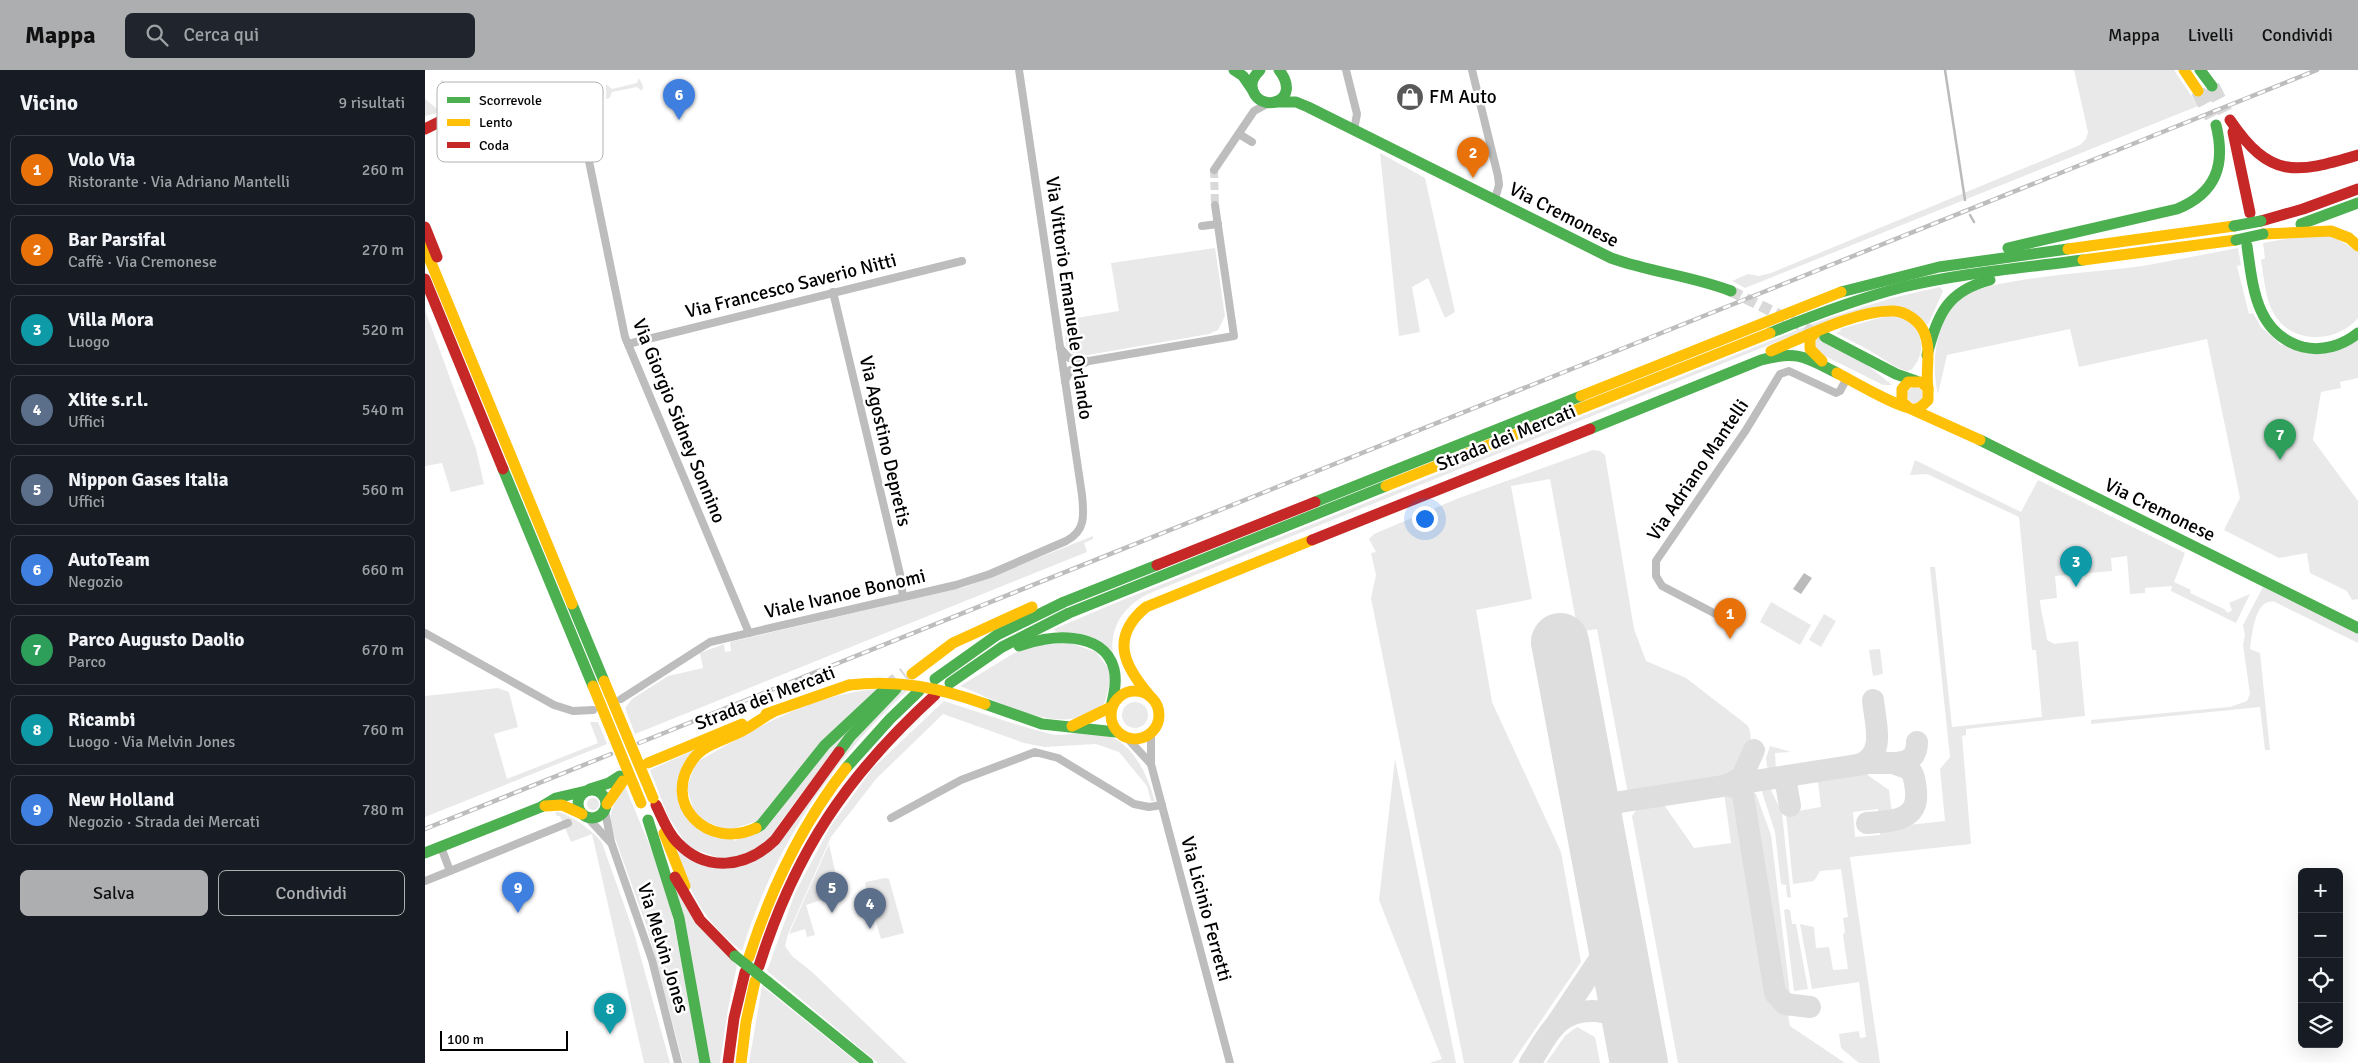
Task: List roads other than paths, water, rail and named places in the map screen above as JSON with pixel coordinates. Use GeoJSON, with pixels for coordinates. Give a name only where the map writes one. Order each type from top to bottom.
{"type":"FeatureCollection","features":[{"type":"Feature","properties":{"kind":"main road"},"geometry":{"type":"LineString","coordinates":[[1237,71],[1259,70]]}},
{"type":"Feature","properties":{"kind":"main road"},"geometry":{"type":"LineString","coordinates":[[1253,92],[1253,77],[1259,70]]}},
{"type":"Feature","properties":{"kind":"main road"},"geometry":{"type":"LineString","coordinates":[[2184,70],[2199,91]]}},
{"type":"Feature","properties":{"kind":"main road"},"geometry":{"type":"LineString","coordinates":[[2201,70],[2212,86]]}},
{"type":"Feature","properties":{"kind":"main road"},"geometry":{"type":"LineString","coordinates":[[1237,71],[1258,99],[1272,103],[1296,102],[1308,108]]}},
{"type":"Feature","properties":{"kind":"main road"},"geometry":{"type":"LineString","coordinates":[[1272,103],[1280,100],[1287,90],[1283,74]]}},
{"type":"Feature","properties":{"kind":"main road"},"geometry":{"type":"LineString","coordinates":[[1283,74],[1308,108]]}},
{"type":"Feature","properties":{"kind":"main road","name":"Via Cremonese"},"geometry":{"type":"LineString","coordinates":[[1308,108],[1611,258],[1632,266],[1704,281],[1731,291]]}},
{"type":"Feature","properties":{"kind":"main road"},"geometry":{"type":"LineString","coordinates":[[1934,268],[1974,255],[2161,213],[2192,203],[2207,191],[2219,170],[2221,151],[2214,121],[2231,157],[2246,214],[2243,172],[2228,116],[2255,152],[2269,162],[2285,168],[2316,168],[2358,155]]}},
{"type":"Feature","properties":{"kind":"main road"},"geometry":{"type":"LineString","coordinates":[[425,129],[437,123]]}},
{"type":"Feature","properties":{"kind":"main road"},"geometry":{"type":"LineString","coordinates":[[935,678],[981,645],[1030,617],[1137,572],[1826,297],[1888,278],[1934,268],[2261,221],[2303,209],[2358,189]]}},
{"type":"Feature","properties":{"kind":"main road"},"geometry":{"type":"LineString","coordinates":[[1113,704],[1116,680],[1111,662],[1093,645],[1067,637],[1050,637],[1027,642],[950,683],[1003,647],[1069,613],[1831,308],[1885,292],[1932,281],[2236,240],[2296,226],[2358,203]]}},
{"type":"Feature","properties":{"kind":"main road"},"geometry":{"type":"LineString","coordinates":[[425,227],[436,256],[449,307]]}},
{"type":"Feature","properties":{"kind":"main road"},"geometry":{"type":"LineString","coordinates":[[2263,234],[2327,229],[2342,234],[2358,246]]}},
{"type":"Feature","properties":{"kind":"main road"},"geometry":{"type":"LineString","coordinates":[[2358,323],[2340,337],[2323,341],[2298,338],[2283,330],[2273,320],[2265,304],[2251,246],[2253,285],[2260,312],[2267,326],[2279,336],[2299,346],[2321,348],[2341,344],[2358,333]]}},
{"type":"Feature","properties":{"kind":"main road"},"geometry":{"type":"LineString","coordinates":[[425,248],[654,802],[693,908]]}},
{"type":"Feature","properties":{"kind":"main road"},"geometry":{"type":"LineString","coordinates":[[1927,355],[1942,309],[1952,297],[1965,288],[1991,279],[2102,264],[2151,252]]}},
{"type":"Feature","properties":{"kind":"main road"},"geometry":{"type":"LineString","coordinates":[[425,279],[648,820],[679,888],[709,931],[735,956],[868,1063]]}},
{"type":"Feature","properties":{"kind":"main road","name":"Strada dei Mercati"},"geometry":{"type":"LineString","coordinates":[[1116,732],[1111,720],[1113,704],[1119,693],[1121,681],[1118,649],[1119,632],[1127,617],[1145,601],[1872,315],[1896,312],[1910,317],[1921,327],[1927,342],[1925,369],[1929,392]]}},
{"type":"Feature","properties":{"kind":"main road"},"geometry":{"type":"LineString","coordinates":[[1820,335],[1811,337],[1809,342],[1813,355],[1863,386]]}},
{"type":"Feature","properties":{"kind":"main road","name":"Via Cremonese"},"geometry":{"type":"LineString","coordinates":[[1820,335],[1899,376],[1918,381],[1926,386],[1935,411],[1948,424]]}},
{"type":"Feature","properties":{"kind":"main road","name":"Strada dei Mercati"},"geometry":{"type":"LineString","coordinates":[[1151,733],[1159,719],[1159,710],[1151,696],[1130,671],[1123,647],[1126,632],[1131,621],[1138,613],[1151,604],[1767,358],[1784,354],[1799,355],[1909,408]]}},
{"type":"Feature","properties":{"kind":"main road","name":"Via Cremonese"},"geometry":{"type":"LineString","coordinates":[[1879,366],[1895,382],[1902,402],[1909,408],[1948,424],[2358,628]]}},
{"type":"Feature","properties":{"kind":"main road"},"geometry":{"type":"LineString","coordinates":[[1900,395],[1905,384],[1918,381]]}},
{"type":"Feature","properties":{"kind":"main road"},"geometry":{"type":"LineString","coordinates":[[1909,408],[1917,409],[1923,407],[1927,403],[1929,392]]}},
{"type":"Feature","properties":{"kind":"main road"},"geometry":{"type":"LineString","coordinates":[[908,674],[965,636],[1003,618],[1087,586],[1137,572]]}},
{"type":"Feature","properties":{"kind":"main road","name":"Strada dei Mercati"},"geometry":{"type":"LineString","coordinates":[[647,763],[773,712],[849,685],[880,681],[917,683],[939,688],[1042,724],[1116,732],[1128,739]]}},
{"type":"Feature","properties":{"kind":"main road"},"geometry":{"type":"LineString","coordinates":[[654,802],[673,838],[692,856],[720,865],[736,864],[750,860],[763,852],[775,840],[850,736],[890,689],[825,745],[761,825],[736,836],[718,834],[707,830],[692,818],[684,802],[683,781],[688,766],[707,747],[744,730],[773,712]]}},
{"type":"Feature","properties":{"kind":"main road"},"geometry":{"type":"LineString","coordinates":[[749,957],[777,882],[818,807],[856,755],[919,692]]}},
{"type":"Feature","properties":{"kind":"main road","name":"Strada dei Mercati"},"geometry":{"type":"LineString","coordinates":[[1072,726],[1113,704],[1128,692],[1144,692],[1151,696]]}},
{"type":"Feature","properties":{"kind":"main road"},"geometry":{"type":"LineString","coordinates":[[759,966],[785,893],[806,852],[830,812],[875,753],[935,695]]}},
{"type":"Feature","properties":{"kind":"main road"},"geometry":{"type":"LineString","coordinates":[[1128,739],[1144,738],[1151,733]]}},
{"type":"Feature","properties":{"kind":"main road"},"geometry":{"type":"LineString","coordinates":[[425,853],[541,807],[556,798],[621,779],[606,808],[597,817],[585,816],[562,805],[541,807]]}},
{"type":"Feature","properties":{"kind":"main road"},"geometry":{"type":"LineString","coordinates":[[588,790],[601,792],[606,808]]}},
{"type":"Feature","properties":{"kind":"main road"},"geometry":{"type":"LineString","coordinates":[[585,816],[578,801],[588,790]]}},
{"type":"Feature","properties":{"kind":"main road"},"geometry":{"type":"LineString","coordinates":[[648,820],[679,918],[705,1063]]}},
{"type":"Feature","properties":{"kind":"main road"},"geometry":{"type":"LineString","coordinates":[[729,1063],[734,1018],[745,972]]}},
{"type":"Feature","properties":{"kind":"main road"},"geometry":{"type":"LineString","coordinates":[[741,1063],[746,1022],[755,981]]}},
{"type":"Feature","properties":{"kind":"street","name":"Via Vittorio Emanuele Orlando"},"geometry":{"type":"LineString","coordinates":[[1019,70],[1083,502],[1084,517],[1081,530]]}},
{"type":"Feature","properties":{"kind":"street"},"geometry":{"type":"LineString","coordinates":[[1346,70],[1357,114],[1353,130]]}},
{"type":"Feature","properties":{"kind":"street"},"geometry":{"type":"LineString","coordinates":[[1472,70],[1499,185],[1495,200]]}},
{"type":"Feature","properties":{"kind":"street"},"geometry":{"type":"LineString","coordinates":[[1253,92],[1254,111]]}},
{"type":"Feature","properties":{"kind":"street"},"geometry":{"type":"LineString","coordinates":[[1214,170],[1254,111],[1272,103]]}},
{"type":"Feature","properties":{"kind":"street"},"geometry":{"type":"LineString","coordinates":[[1239,134],[1253,142]]}},
{"type":"Feature","properties":{"kind":"street","name":"Via Giorgio Sidney Sonnino"},"geometry":{"type":"LineString","coordinates":[[589,162],[620,318],[628,344],[749,633]]}},
{"type":"Feature","properties":{"kind":"street"},"geometry":{"type":"LineString","coordinates":[[1065,383],[1066,376],[1070,370],[1090,361],[1234,336],[1215,205]]}},
{"type":"Feature","properties":{"kind":"street"},"geometry":{"type":"LineString","coordinates":[[1202,226],[1218,224]]}},
{"type":"Feature","properties":{"kind":"street","name":"Via Francesco Saverio Nitti"},"geometry":{"type":"LineString","coordinates":[[628,344],[962,261]]}},
{"type":"Feature","properties":{"kind":"street","name":"Via Agostino Depretis"},"geometry":{"type":"LineString","coordinates":[[833,292],[900,574],[903,597]]}},
{"type":"Feature","properties":{"kind":"street"},"geometry":{"type":"LineString","coordinates":[[1059,344],[1062,352],[1069,358],[1090,361]]}},
{"type":"Feature","properties":{"kind":"street","name":"Via Adriano Mantelli"},"geometry":{"type":"LineString","coordinates":[[1733,623],[1662,586],[1656,576],[1656,561],[1742,436],[1780,374],[1789,371],[1836,393],[1840,391],[1847,378]]}},
{"type":"Feature","properties":{"kind":"street","name":"Viale Ivanoe Bonomi"},"geometry":{"type":"LineString","coordinates":[[621,699],[702,646],[982,577],[1070,539],[1081,530]]}},
{"type":"Feature","properties":{"kind":"street"},"geometry":{"type":"LineString","coordinates":[[425,633],[554,705],[573,711],[593,710]]}},
{"type":"Feature","properties":{"kind":"street"},"geometry":{"type":"LineString","coordinates":[[1151,733],[1151,764]]}},
{"type":"Feature","properties":{"kind":"street"},"geometry":{"type":"LineString","coordinates":[[1128,739],[1151,764]]}},
{"type":"Feature","properties":{"kind":"street"},"geometry":{"type":"LineString","coordinates":[[891,818],[961,780],[1035,752],[1058,758],[1134,804],[1149,807],[1162,805]]}},
{"type":"Feature","properties":{"kind":"street","name":"Via Licinio Ferretti"},"geometry":{"type":"LineString","coordinates":[[1151,764],[1230,1063]]}},
{"type":"Feature","properties":{"kind":"street","name":"Via Melvin Jones"},"geometry":{"type":"LineString","coordinates":[[606,808],[612,844],[648,947],[678,1063]]}},
{"type":"Feature","properties":{"kind":"street","name":"Via Melvin Jones"},"geometry":{"type":"LineString","coordinates":[[585,816],[612,844]]}},
{"type":"Feature","properties":{"kind":"street"},"geometry":{"type":"LineString","coordinates":[[425,881],[568,823]]}},
{"type":"Feature","properties":{"kind":"street"},"geometry":{"type":"LineString","coordinates":[[441,847],[450,871]]}},
{"type":"Feature","properties":{"kind":"waterway"},"geometry":{"type":"LineString","coordinates":[[1945,70],[1965,200]]}},
{"type":"Feature","properties":{"kind":"waterway"},"geometry":{"type":"LineString","coordinates":[[1970,215],[1974,222]]}},
{"type":"Feature","properties":{"kind":"tunnel"},"geometry":{"type":"LineString","coordinates":[[2212,86],[2225,112]]}},
{"type":"Feature","properties":{"kind":"tunnel"},"geometry":{"type":"LineString","coordinates":[[2198,91],[2212,117]]}},
{"type":"Feature","properties":{"kind":"tunnel"},"geometry":{"type":"LineString","coordinates":[[1214,170],[1215,205]]}},
{"type":"Feature","properties":{"kind":"tunnel"},"geometry":{"type":"LineString","coordinates":[[1731,291],[1822,336]]}},
{"type":"Feature","properties":{"kind":"tunnel"},"geometry":{"type":"LineString","coordinates":[[885,689],[905,674]]}},
{"type":"Feature","properties":{"kind":"railway"},"geometry":{"type":"LineString","coordinates":[[639,743],[2317,70]]}},
{"type":"Feature","properties":{"kind":"railway"},"geometry":{"type":"LineString","coordinates":[[425,829],[611,754]]}},
{"type":"Feature","properties":{"kind":"place","name":"FM Auto"},"geometry":{"type":"Point","coordinates":[1410,97]}},
{"type":"Feature","properties":{"kind":"place","name":"AutoTeam"},"geometry":{"type":"Point","coordinates":[679,120]}},
{"type":"Feature","properties":{"kind":"place","name":"Bar Parsifal"},"geometry":{"type":"Point","coordinates":[1473,178]}},
{"type":"Feature","properties":{"kind":"place","name":"Parco Augusto Daolio"},"geometry":{"type":"Point","coordinates":[2280,460]}},
{"type":"Feature","properties":{"kind":"place","name":"Villa Mora"},"geometry":{"type":"Point","coordinates":[2076,587]}},
{"type":"Feature","properties":{"kind":"place","name":"Volo Via"},"geometry":{"type":"Point","coordinates":[1730,639]}},
{"type":"Feature","properties":{"kind":"place","name":"New Holland"},"geometry":{"type":"Point","coordinates":[518,913]}},
{"type":"Feature","properties":{"kind":"place","name":"Nippon Gases Italia"},"geometry":{"type":"Point","coordinates":[832,913]}},
{"type":"Feature","properties":{"kind":"place","name":"Xlite s.r.l."},"geometry":{"type":"Point","coordinates":[870,929]}},
{"type":"Feature","properties":{"kind":"place","name":"Ricambi"},"geometry":{"type":"Point","coordinates":[610,1034]}}]}
